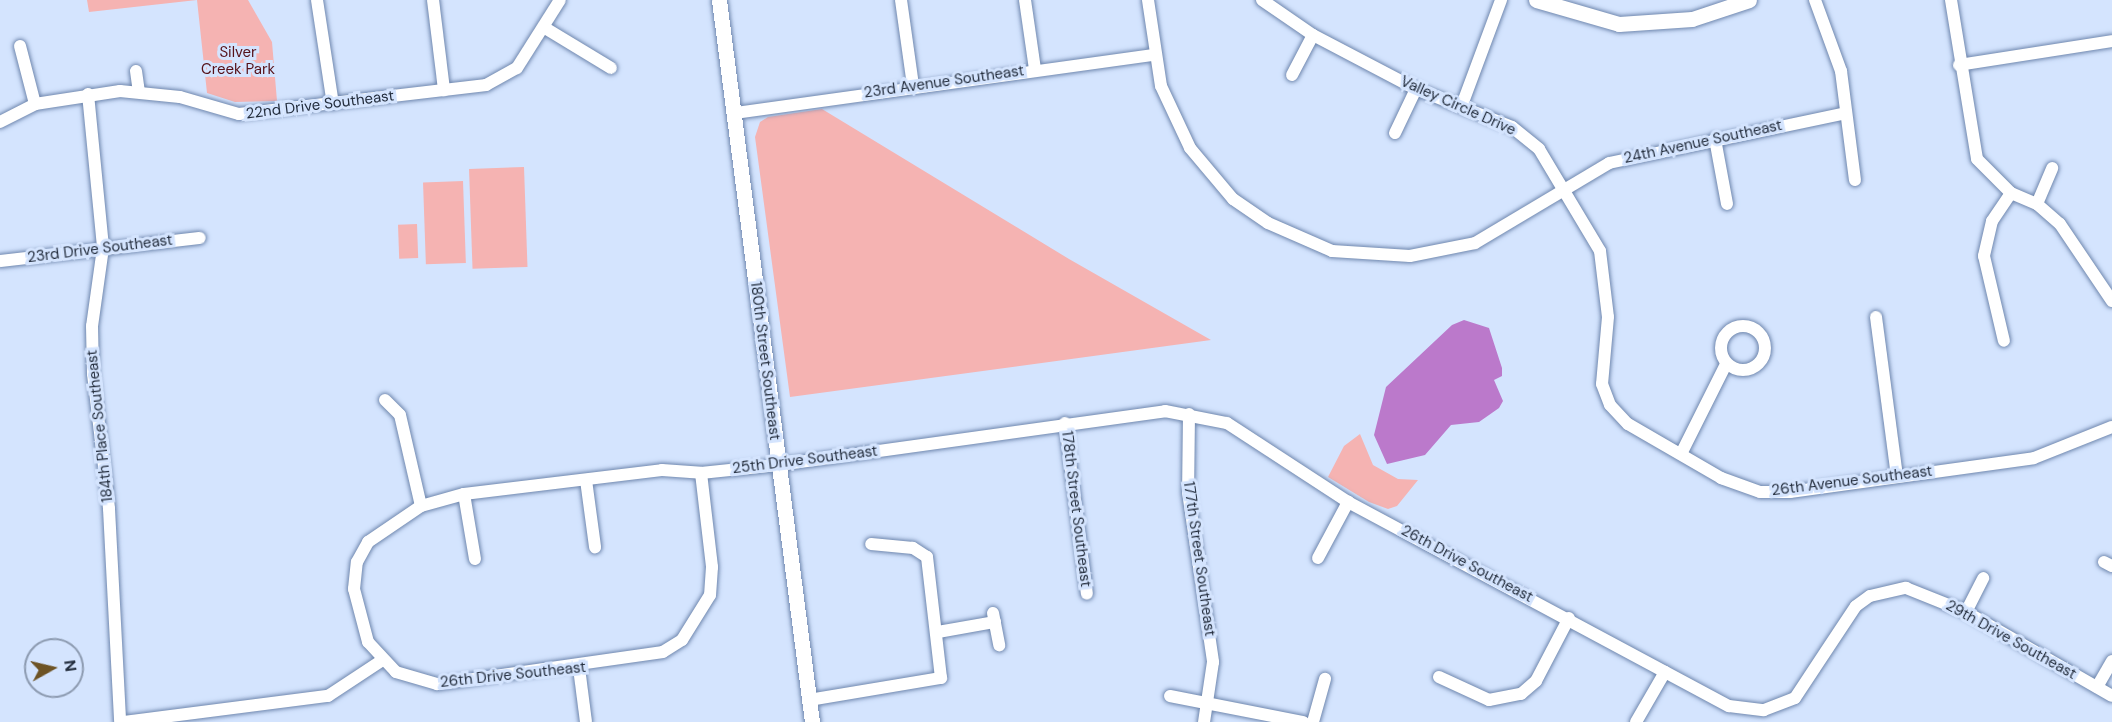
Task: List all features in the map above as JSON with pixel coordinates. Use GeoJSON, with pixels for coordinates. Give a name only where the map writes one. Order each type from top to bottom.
{"type":"FeatureCollection","features":[{"type":"Feature","properties":{"kind":"street"},"geometry":{"type":"LineString","coordinates":[[317,0],[333,104]]}},
{"type":"Feature","properties":{"kind":"street"},"geometry":{"type":"LineString","coordinates":[[433,0],[444,90]]}},
{"type":"Feature","properties":{"kind":"street","name":"22nd Drive Southeast"},"geometry":{"type":"LineString","coordinates":[[0,122],[35,105],[88,94],[139,92],[239,114],[444,90],[502,79],[518,68],[560,0]]}},
{"type":"Feature","properties":{"kind":"street","name":"180th Street Southeast"},"geometry":{"type":"LineString","coordinates":[[719,0],[812,722]]}},
{"type":"Feature","properties":{"kind":"street"},"geometry":{"type":"LineString","coordinates":[[901,0],[913,85]]}},
{"type":"Feature","properties":{"kind":"street"},"geometry":{"type":"LineString","coordinates":[[1025,0],[1035,69]]}},
{"type":"Feature","properties":{"kind":"street"},"geometry":{"type":"LineString","coordinates":[[1148,0],[1153,55]]}},
{"type":"Feature","properties":{"kind":"street","name":"Valley Circle Drive"},"geometry":{"type":"LineString","coordinates":[[1262,0],[1313,35],[1416,88],[1512,127],[1539,149],[1567,189],[1600,251],[1607,287],[1600,360],[1610,405]]}},
{"type":"Feature","properties":{"kind":"street"},"geometry":{"type":"LineString","coordinates":[[1462,105],[1502,0]]}},
{"type":"Feature","properties":{"kind":"street"},"geometry":{"type":"LineString","coordinates":[[1536,0],[1619,24],[1692,19],[1724,5],[1749,0]]}},
{"type":"Feature","properties":{"kind":"street"},"geometry":{"type":"LineString","coordinates":[[1815,0],[1835,44],[1855,180]]}},
{"type":"Feature","properties":{"kind":"street"},"geometry":{"type":"LineString","coordinates":[[1951,0],[1959,65],[1977,159],[2011,193],[2037,204],[2075,243],[2112,301]]}},
{"type":"Feature","properties":{"kind":"street"},"geometry":{"type":"LineString","coordinates":[[544,28],[611,68]]}},
{"type":"Feature","properties":{"kind":"street"},"geometry":{"type":"LineString","coordinates":[[1292,75],[1313,35]]}},
{"type":"Feature","properties":{"kind":"street"},"geometry":{"type":"LineString","coordinates":[[1959,65],[2112,41]]}},
{"type":"Feature","properties":{"kind":"street"},"geometry":{"type":"LineString","coordinates":[[20,46],[35,105]]}},
{"type":"Feature","properties":{"kind":"street","name":"23rd Avenue Southeast"},"geometry":{"type":"LineString","coordinates":[[735,113],[913,85],[1153,55]]}},
{"type":"Feature","properties":{"kind":"street","name":"24th Avenue Southeast"},"geometry":{"type":"LineString","coordinates":[[1153,55],[1190,148],[1233,199],[1268,223],[1332,250],[1410,256],[1475,243],[1609,163],[1846,113]]}},
{"type":"Feature","properties":{"kind":"street"},"geometry":{"type":"LineString","coordinates":[[136,71],[139,92]]}},
{"type":"Feature","properties":{"kind":"street"},"geometry":{"type":"LineString","coordinates":[[1395,133],[1416,88]]}},
{"type":"Feature","properties":{"kind":"street","name":"184th Place Southeast"},"geometry":{"type":"LineString","coordinates":[[88,94],[103,248],[92,326],[93,374],[109,509],[122,722]]}},
{"type":"Feature","properties":{"kind":"street"},"geometry":{"type":"LineString","coordinates":[[1715,139],[1727,204]]}},
{"type":"Feature","properties":{"kind":"street"},"geometry":{"type":"LineString","coordinates":[[2037,204],[2052,168]]}},
{"type":"Feature","properties":{"kind":"street"},"geometry":{"type":"LineString","coordinates":[[2004,341],[1984,256],[1992,221],[2011,193]]}},
{"type":"Feature","properties":{"kind":"street","name":"23rd Drive Southeast"},"geometry":{"type":"LineString","coordinates":[[0,261],[200,238]]}},
{"type":"Feature","properties":{"kind":"street"},"geometry":{"type":"LineString","coordinates":[[1876,317],[1897,476]]}},
{"type":"Feature","properties":{"kind":"street"},"geometry":{"type":"LineString","coordinates":[[1681,454],[1726,364]]}},
{"type":"Feature","properties":{"kind":"street"},"geometry":{"type":"LineString","coordinates":[[386,400],[400,415],[421,506]]}},
{"type":"Feature","properties":{"kind":"street","name":"26th Avenue Southeast"},"geometry":{"type":"LineString","coordinates":[[1610,405],[1628,424],[1681,454],[1760,492],[2034,458],[2112,427]]}},
{"type":"Feature","properties":{"kind":"street","name":"25th Drive Southeast"},"geometry":{"type":"LineString","coordinates":[[381,661],[360,619],[354,589],[357,562],[368,542],[421,506],[464,494],[662,470],[701,473],[778,465],[1065,423],[1165,411],[1190,414]]}},
{"type":"Feature","properties":{"kind":"street","name":"26th Drive Southeast"},"geometry":{"type":"LineString","coordinates":[[1190,414],[1227,423],[1348,502],[1569,618],[1665,672],[1748,711]]}},
{"type":"Feature","properties":{"kind":"street","name":"177th Street Southeast"},"geometry":{"type":"LineString","coordinates":[[1190,414],[1188,492],[1213,662],[1210,705],[1204,722]]}},
{"type":"Feature","properties":{"kind":"street","name":"178th Street Southeast"},"geometry":{"type":"LineString","coordinates":[[1065,423],[1087,594]]}},
{"type":"Feature","properties":{"kind":"street","name":"26th Drive Southeast"},"geometry":{"type":"LineString","coordinates":[[381,661],[396,672],[436,684],[579,668],[663,652],[693,626],[710,595],[712,567],[701,473]]}},
{"type":"Feature","properties":{"kind":"street"},"geometry":{"type":"LineString","coordinates":[[586,480],[595,547]]}},
{"type":"Feature","properties":{"kind":"street"},"geometry":{"type":"LineString","coordinates":[[464,494],[475,559]]}},
{"type":"Feature","properties":{"kind":"street"},"geometry":{"type":"LineString","coordinates":[[1318,558],[1348,502]]}},
{"type":"Feature","properties":{"kind":"street"},"geometry":{"type":"LineString","coordinates":[[809,700],[935,682],[943,670],[927,557],[913,548],[871,544]]}},
{"type":"Feature","properties":{"kind":"street"},"geometry":{"type":"LineString","coordinates":[[1966,612],[1983,578]]}},
{"type":"Feature","properties":{"kind":"street","name":"29th Drive Southeast"},"geometry":{"type":"LineString","coordinates":[[1748,711],[1794,698],[1838,629],[1870,596],[1906,588],[1966,612],[2112,696]]}},
{"type":"Feature","properties":{"kind":"street"},"geometry":{"type":"LineString","coordinates":[[938,632],[994,617],[999,645]]}},
{"type":"Feature","properties":{"kind":"street"},"geometry":{"type":"LineString","coordinates":[[1439,677],[1489,700],[1521,694],[1536,681],[1569,618]]}},
{"type":"Feature","properties":{"kind":"street"},"geometry":{"type":"LineString","coordinates":[[122,722],[328,696],[381,661]]}},
{"type":"Feature","properties":{"kind":"street"},"geometry":{"type":"LineString","coordinates":[[2097,687],[2112,661]]}},
{"type":"Feature","properties":{"kind":"street"},"geometry":{"type":"LineString","coordinates":[[579,668],[586,722]]}},
{"type":"Feature","properties":{"kind":"street"},"geometry":{"type":"LineString","coordinates":[[1636,722],[1665,672]]}},
{"type":"Feature","properties":{"kind":"street"},"geometry":{"type":"LineString","coordinates":[[1313,722],[1325,679]]}},
{"type":"Feature","properties":{"kind":"street"},"geometry":{"type":"LineString","coordinates":[[1170,696],[1303,722]]}},
{"type":"Feature","properties":{"kind":"green space"},"geometry":{"type":"Polygon","coordinates":[[[87,0],[197,0],[89,12],[87,0]]]}},
{"type":"Feature","properties":{"kind":"green space","name":"Silver Creek Park"},"geometry":{"type":"Polygon","coordinates":[[[197,0],[248,0],[272,42],[277,101],[235,102],[207,93],[197,0]]]}},
{"type":"Feature","properties":{"kind":"green space"},"geometry":{"type":"Polygon","coordinates":[[[822,109],[1069,259],[1211,340],[790,397],[755,137],[760,122],[768,117],[822,109]]]}},
{"type":"Feature","properties":{"kind":"green space"},"geometry":{"type":"Polygon","coordinates":[[[524,167],[527,267],[473,269],[469,169],[524,167]]]}},
{"type":"Feature","properties":{"kind":"green space"},"geometry":{"type":"Polygon","coordinates":[[[463,181],[466,263],[426,264],[423,182],[463,181]]]}},
{"type":"Feature","properties":{"kind":"green space"},"geometry":{"type":"Polygon","coordinates":[[[417,224],[418,258],[399,259],[398,225],[417,224]]]}},
{"type":"Feature","properties":{"kind":"green space"},"geometry":{"type":"Polygon","coordinates":[[[1360,434],[1373,465],[1398,479],[1418,480],[1397,506],[1388,509],[1369,502],[1328,477],[1344,446],[1360,434]]]}},
{"type":"Feature","properties":{"kind":"shaded area"},"geometry":{"type":"Polygon","coordinates":[[[1464,320],[1489,328],[1502,368],[1502,376],[1494,380],[1503,401],[1499,408],[1479,422],[1451,425],[1425,455],[1387,464],[1374,435],[1386,387],[1452,325],[1464,320]]]}}]}
